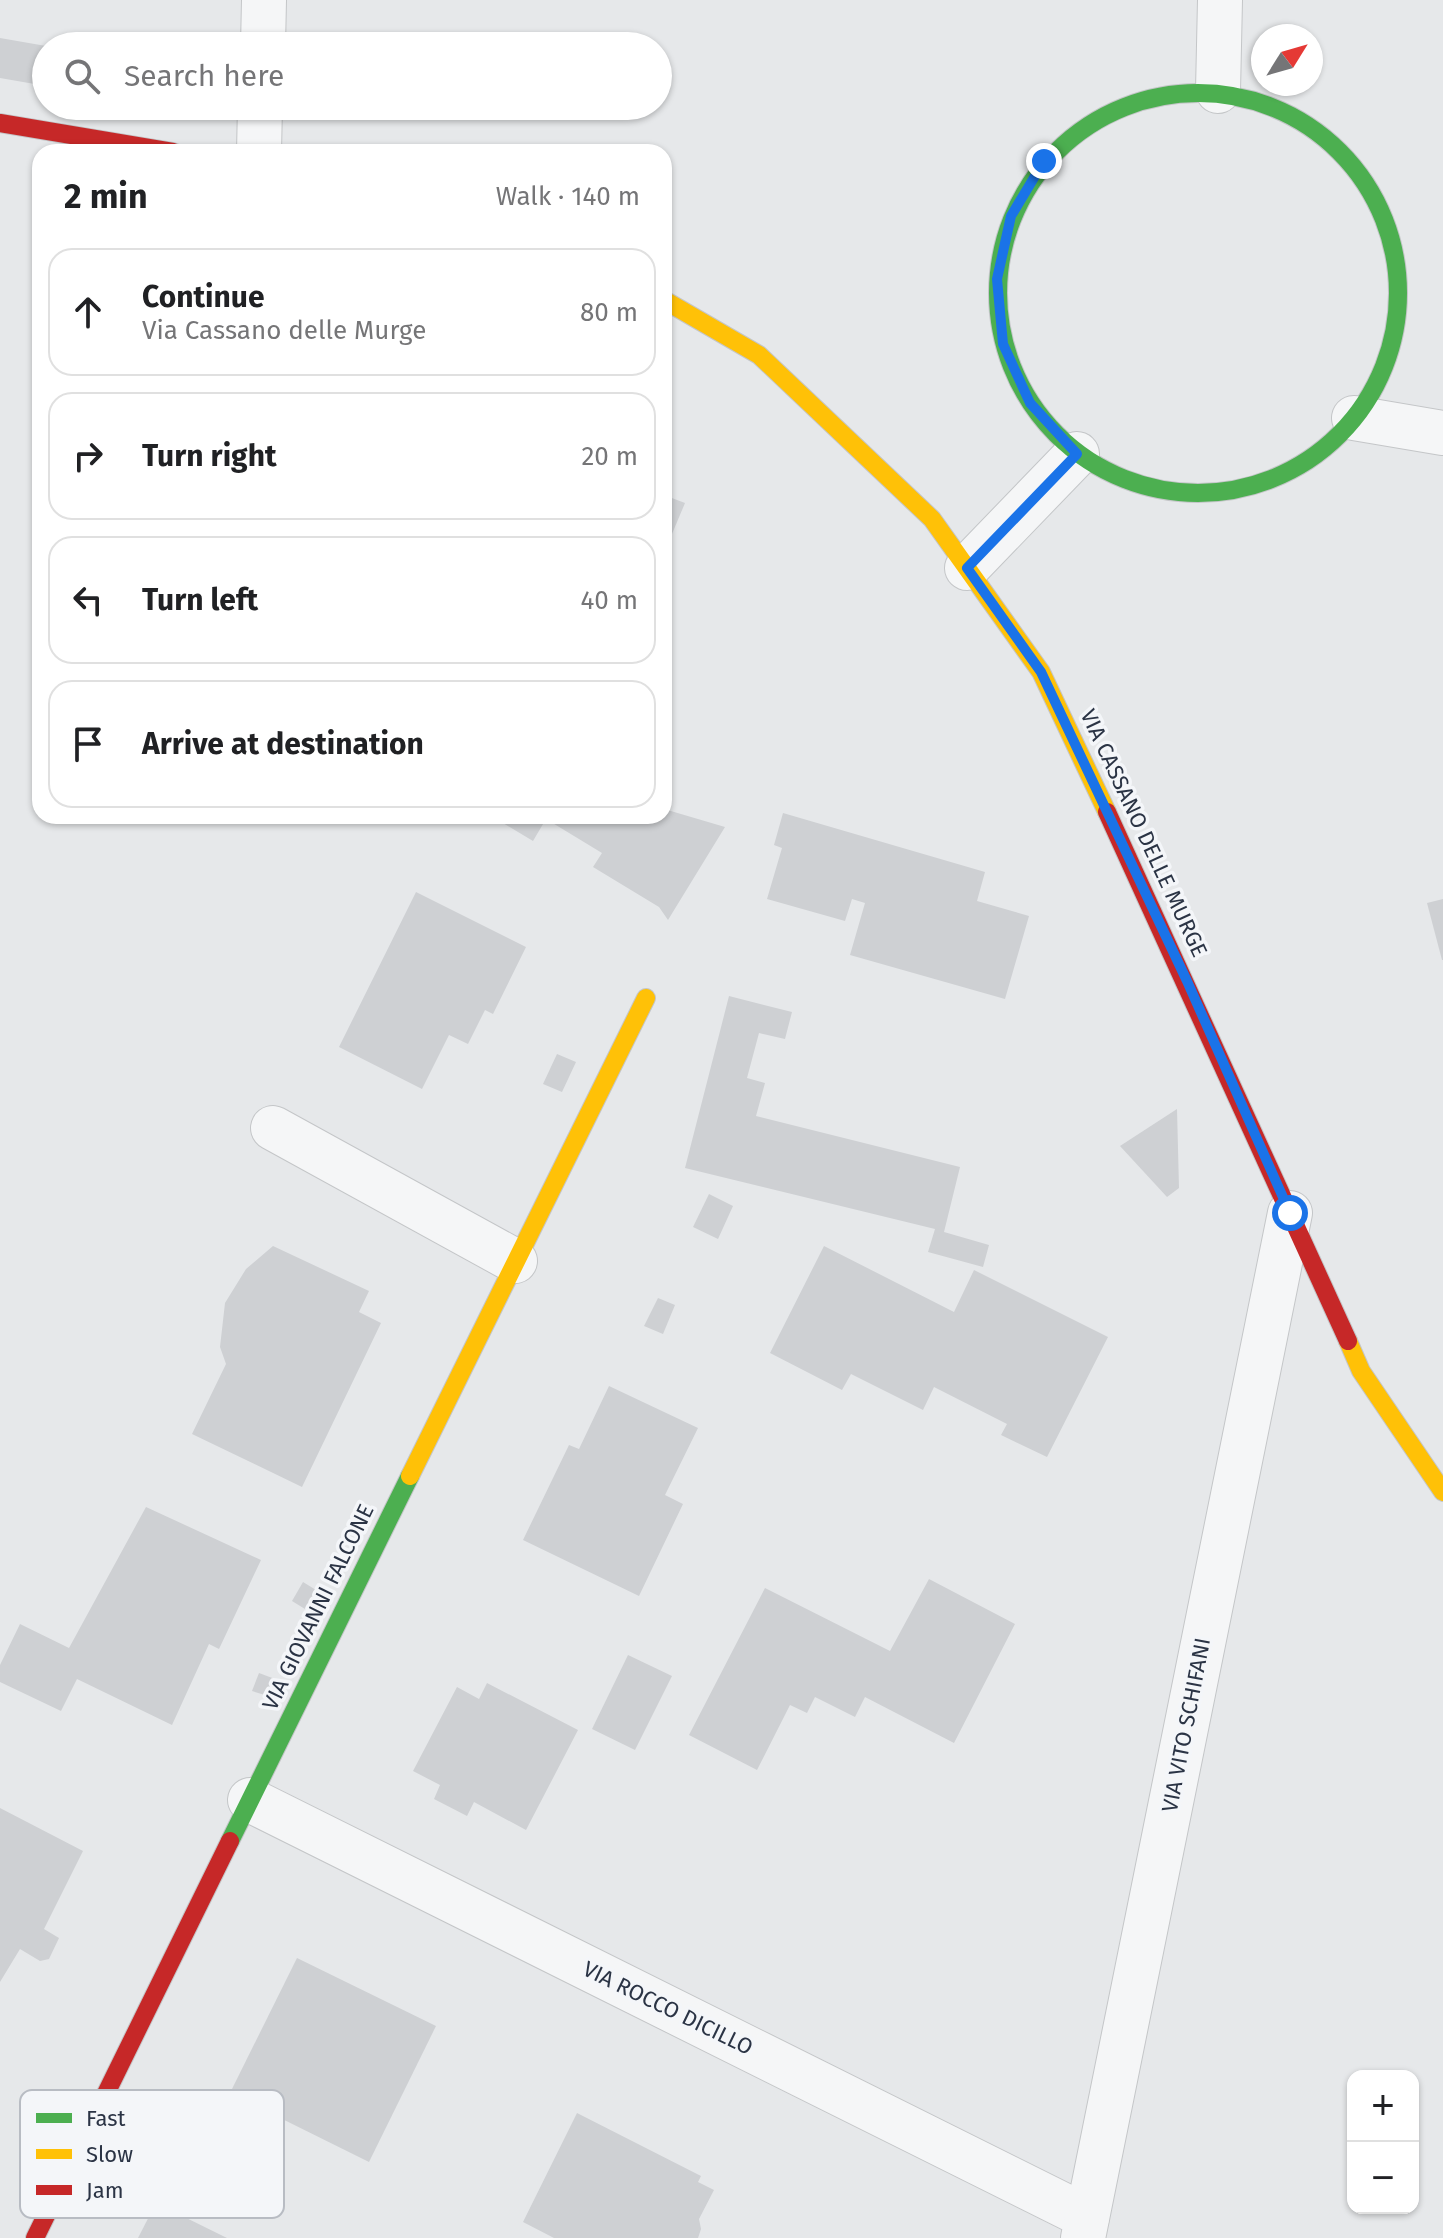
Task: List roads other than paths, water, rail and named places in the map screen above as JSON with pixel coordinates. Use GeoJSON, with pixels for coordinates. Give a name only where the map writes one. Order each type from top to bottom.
{"type":"FeatureCollection","features":[{"type":"Feature","properties":{"kind":"street"},"geometry":{"type":"LineString","coordinates":[[263,32],[264,0]]}},
{"type":"Feature","properties":{"kind":"street"},"geometry":{"type":"LineString","coordinates":[[1218,91],[1220,0]]}},
{"type":"Feature","properties":{"kind":"street"},"geometry":{"type":"LineString","coordinates":[[1218,91],[1281,108],[1335,145],[1375,196],[1397,261],[1397,329],[1374,393],[1354,418],[1330,446],[1273,481],[1205,495],[1137,485],[1077,454],[1030,403],[1003,344],[997,279],[1011,216],[1044,161],[1094,119],[1154,95],[1218,91]]}},
{"type":"Feature","properties":{"kind":"street"},"geometry":{"type":"LineString","coordinates":[[259,144],[260,120]]}},
{"type":"Feature","properties":{"kind":"street"},"geometry":{"type":"LineString","coordinates":[[0,123],[125,144]]}},
{"type":"Feature","properties":{"kind":"street","name":"VIA CASSANO DELLE MURGE"},"geometry":{"type":"LineString","coordinates":[[672,305],[759,355],[932,519],[1041,672],[1187,981],[1361,1371],[1443,1492]]}},
{"type":"Feature","properties":{"kind":"street"},"geometry":{"type":"LineString","coordinates":[[1354,418],[1443,433]]}},
{"type":"Feature","properties":{"kind":"street"},"geometry":{"type":"LineString","coordinates":[[967,568],[1077,454]]}},
{"type":"Feature","properties":{"kind":"street","name":"VIA GIOVANNI FALCONE"},"geometry":{"type":"LineString","coordinates":[[108,2090],[646,998]]}},
{"type":"Feature","properties":{"kind":"street"},"geometry":{"type":"LineString","coordinates":[[273,1128],[515,1261]]}},
{"type":"Feature","properties":{"kind":"street","name":"VIA VITO SCHIFANI"},"geometry":{"type":"LineString","coordinates":[[1085,2227],[1290,1213]]}},
{"type":"Feature","properties":{"kind":"street","name":"VIA ROCCO DICILLO"},"geometry":{"type":"LineString","coordinates":[[250,1800],[1085,2227]]}},
{"type":"Feature","properties":{"kind":"street","name":"VIA GIOVANNI FALCONE"},"geometry":{"type":"LineString","coordinates":[[35,2238],[45,2218]]}}]}
